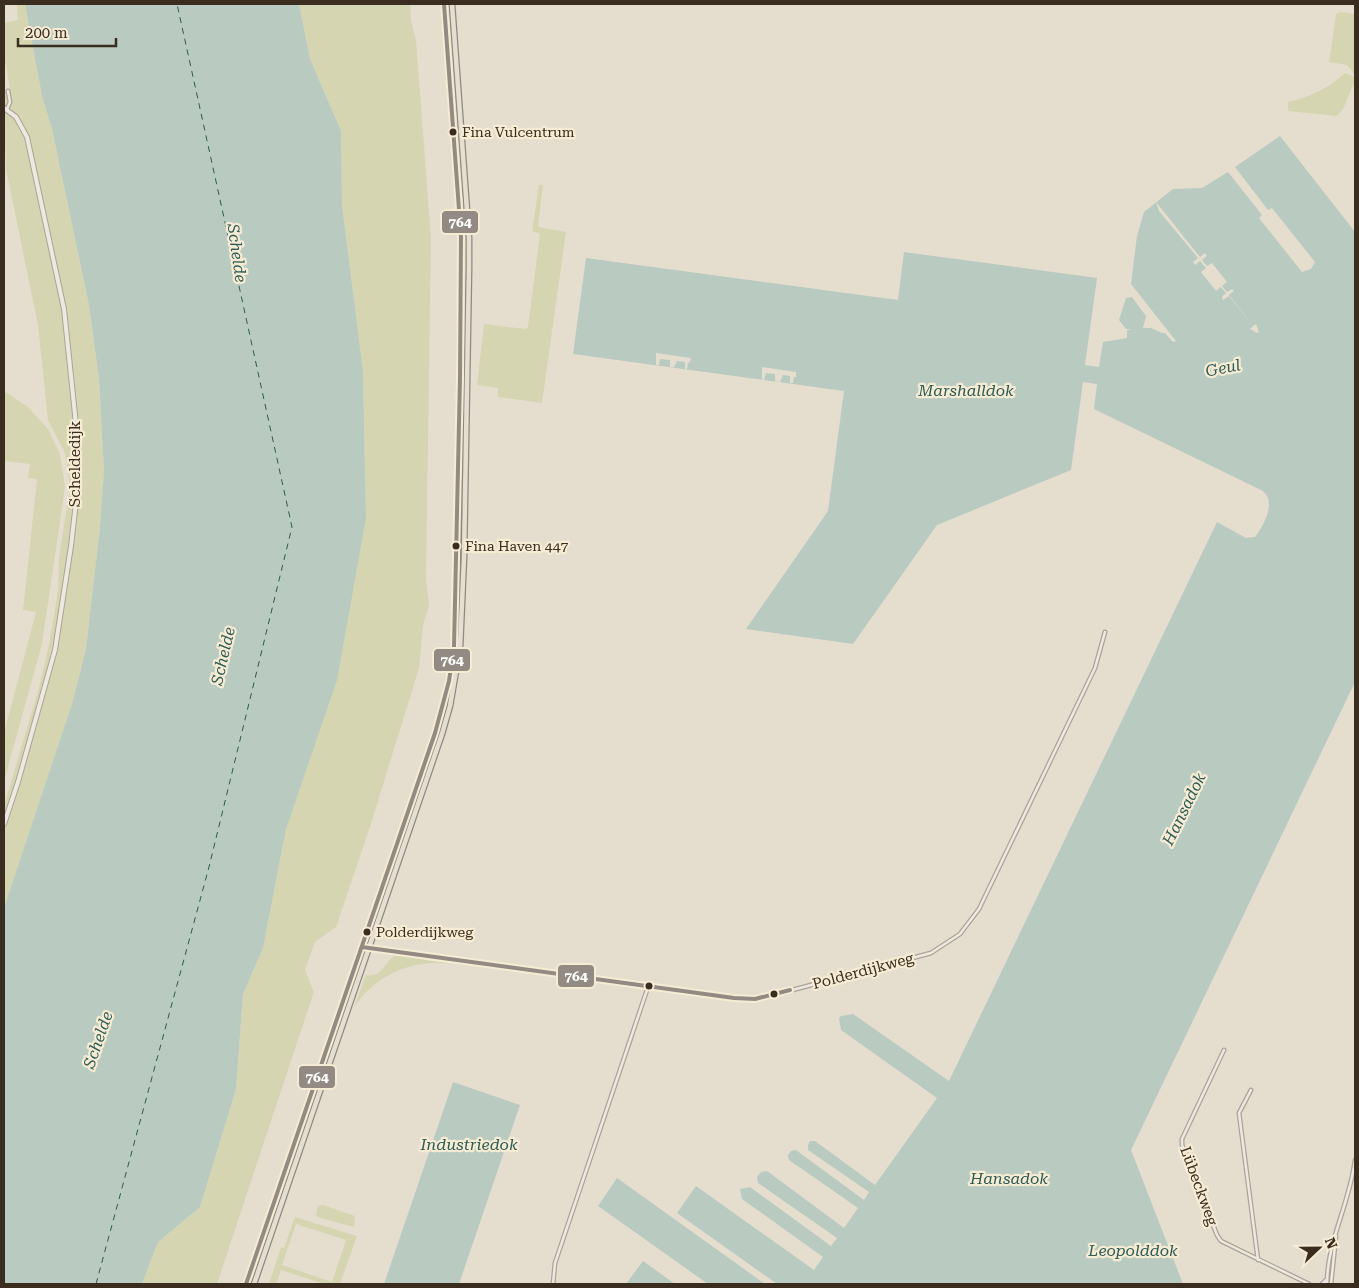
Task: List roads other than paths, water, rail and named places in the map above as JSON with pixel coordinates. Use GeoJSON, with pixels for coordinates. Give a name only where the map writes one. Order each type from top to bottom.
{"type":"FeatureCollection","features":[{"type":"Feature","properties":{"kind":"main road"},"geometry":{"type":"LineString","coordinates":[[246,1284],[435,733],[454,647],[458,529],[462,253],[444,4]]}},
{"type":"Feature","properties":{"kind":"main road"},"geometry":{"type":"LineString","coordinates":[[254,1284],[450,706],[460,648],[464,570],[469,238],[455,67],[452,4]]}},
{"type":"Feature","properties":{"kind":"main road"},"geometry":{"type":"LineString","coordinates":[[448,68],[455,67]]}},
{"type":"Feature","properties":{"kind":"main road"},"geometry":{"type":"LineString","coordinates":[[457,169],[464,168]]}},
{"type":"Feature","properties":{"kind":"main road"},"geometry":{"type":"LineString","coordinates":[[459,463],[466,463]]}},
{"type":"Feature","properties":{"kind":"main road"},"geometry":{"type":"LineString","coordinates":[[458,529],[464,529]]}},
{"type":"Feature","properties":{"kind":"main road"},"geometry":{"type":"LineString","coordinates":[[457,570],[464,570]]}},
{"type":"Feature","properties":{"kind":"main road"},"geometry":{"type":"LineString","coordinates":[[401,832],[409,830]]}},
{"type":"Feature","properties":{"kind":"main road"},"geometry":{"type":"LineString","coordinates":[[380,892],[387,894]]}},
{"type":"Feature","properties":{"kind":"street"},"geometry":{"type":"LineString","coordinates":[[5,109],[10,102],[8,90]]}},
{"type":"Feature","properties":{"kind":"street","name":"Scheldedijk"},"geometry":{"type":"LineString","coordinates":[[4,824],[40,709],[55,650],[71,546],[78,471],[71,366],[57,272],[27,137],[20,122],[5,109]]}},
{"type":"Feature","properties":{"kind":"street","name":"Polderdijkweg"},"geometry":{"type":"LineString","coordinates":[[362,948],[751,999],[835,981],[931,953],[952,941],[967,926],[978,909],[1095,668],[1105,632]]}},
{"type":"Feature","properties":{"kind":"street"},"geometry":{"type":"LineString","coordinates":[[553,1284],[555,1263],[648,986]]}},
{"type":"Feature","properties":{"kind":"street","name":"Lübeckweg"},"geometry":{"type":"LineString","coordinates":[[1224,1050],[1182,1139],[1182,1145],[1210,1218],[1222,1241],[1258,1260]]}},
{"type":"Feature","properties":{"kind":"street"},"geometry":{"type":"LineString","coordinates":[[1250,1090],[1239,1113],[1258,1260],[1303,1283],[1310,1284]]}},
{"type":"Feature","properties":{"kind":"street"},"geometry":{"type":"LineString","coordinates":[[1322,1284],[1327,1276],[1336,1232],[1351,1188],[1355,1160]]}},
{"type":"Feature","properties":{"kind":"street"},"geometry":{"type":"LineString","coordinates":[[1329,1284],[1336,1232]]}},
{"type":"Feature","properties":{"kind":"street"},"geometry":{"type":"LineString","coordinates":[[1327,1276],[1329,1284]]}},
{"type":"Feature","properties":{"kind":"water","name":"Schelde"},"geometry":{"type":"Polygon","coordinates":[[[25,4],[299,4],[310,59],[341,131],[342,205],[363,371],[366,518],[337,680],[286,829],[263,948],[243,994],[236,1089],[200,1207],[158,1242],[142,1284],[4,1284],[4,908],[72,704],[86,649],[100,527],[104,471],[99,379],[89,305],[52,129],[42,96],[25,4]]]}},
{"type":"Feature","properties":{"kind":"water"},"geometry":{"type":"Polygon","coordinates":[[[1280,136],[1355,232],[1355,682],[1131,1150],[1183,1284],[777,1284],[677,1213],[696,1186],[814,1270],[823,1257],[742,1199],[740,1189],[750,1187],[831,1246],[837,1238],[758,1183],[757,1177],[761,1172],[767,1171],[844,1228],[858,1208],[789,1160],[788,1155],[791,1151],[796,1150],[864,1200],[869,1192],[808,1150],[810,1141],[815,1141],[875,1185],[937,1098],[841,1030],[839,1018],[853,1014],[949,1081],[1217,522],[1246,538],[1255,537],[1268,513],[1268,500],[1266,494],[1261,490],[1094,409],[1097,384],[1083,382],[1071,470],[937,525],[853,644],[746,629],[828,511],[844,391],[573,354],[586,258],[898,300],[904,252],[1097,278],[1085,365],[1099,367],[1103,342],[1127,338],[1127,330],[1132,329],[1126,329],[1119,320],[1126,298],[1132,297],[1146,316],[1143,328],[1151,328],[1165,333],[1173,342],[1176,341],[1131,284],[1137,236],[1144,212],[1173,189],[1202,188],[1228,172],[1262,215],[1259,218],[1302,272],[1311,269],[1315,262],[1272,208],[1268,210],[1235,167],[1280,136]]]}},
{"type":"Feature","properties":{"kind":"water","name":"Industriedok"},"geometry":{"type":"Polygon","coordinates":[[[453,1082],[520,1105],[459,1284],[384,1284],[453,1082]]]}},
{"type":"Feature","properties":{"kind":"water"},"geometry":{"type":"Polygon","coordinates":[[[617,1178],[765,1284],[708,1284],[598,1206],[617,1178]]]}},
{"type":"Feature","properties":{"kind":"water"},"geometry":{"type":"Polygon","coordinates":[[[643,1261],[675,1284],[626,1284],[643,1261]]]}},
{"type":"Feature","properties":{"kind":"place","name":"Fina Vulcentrum"},"geometry":{"type":"Point","coordinates":[453,132]}},
{"type":"Feature","properties":{"kind":"place","name":"Fina Haven 447"},"geometry":{"type":"Point","coordinates":[456,546]}},
{"type":"Feature","properties":{"kind":"place","name":"Polderdijkweg"},"geometry":{"type":"Point","coordinates":[367,932]}},
{"type":"Feature","properties":{"kind":"water label","name":"Geul"},"geometry":{"type":"Point","coordinates":[1223,368]}},
{"type":"Feature","properties":{"kind":"water label","name":"Marshalldok"},"geometry":{"type":"Point","coordinates":[966,390]}},
{"type":"Feature","properties":{"kind":"water label","name":"Hansadok"},"geometry":{"type":"Point","coordinates":[1184,809]}},
{"type":"Feature","properties":{"kind":"water label","name":"Hansadok"},"geometry":{"type":"Point","coordinates":[1009,1178]}},
{"type":"Feature","properties":{"kind":"water label","name":"Leopolddok"},"geometry":{"type":"Point","coordinates":[1133,1250]}}]}
